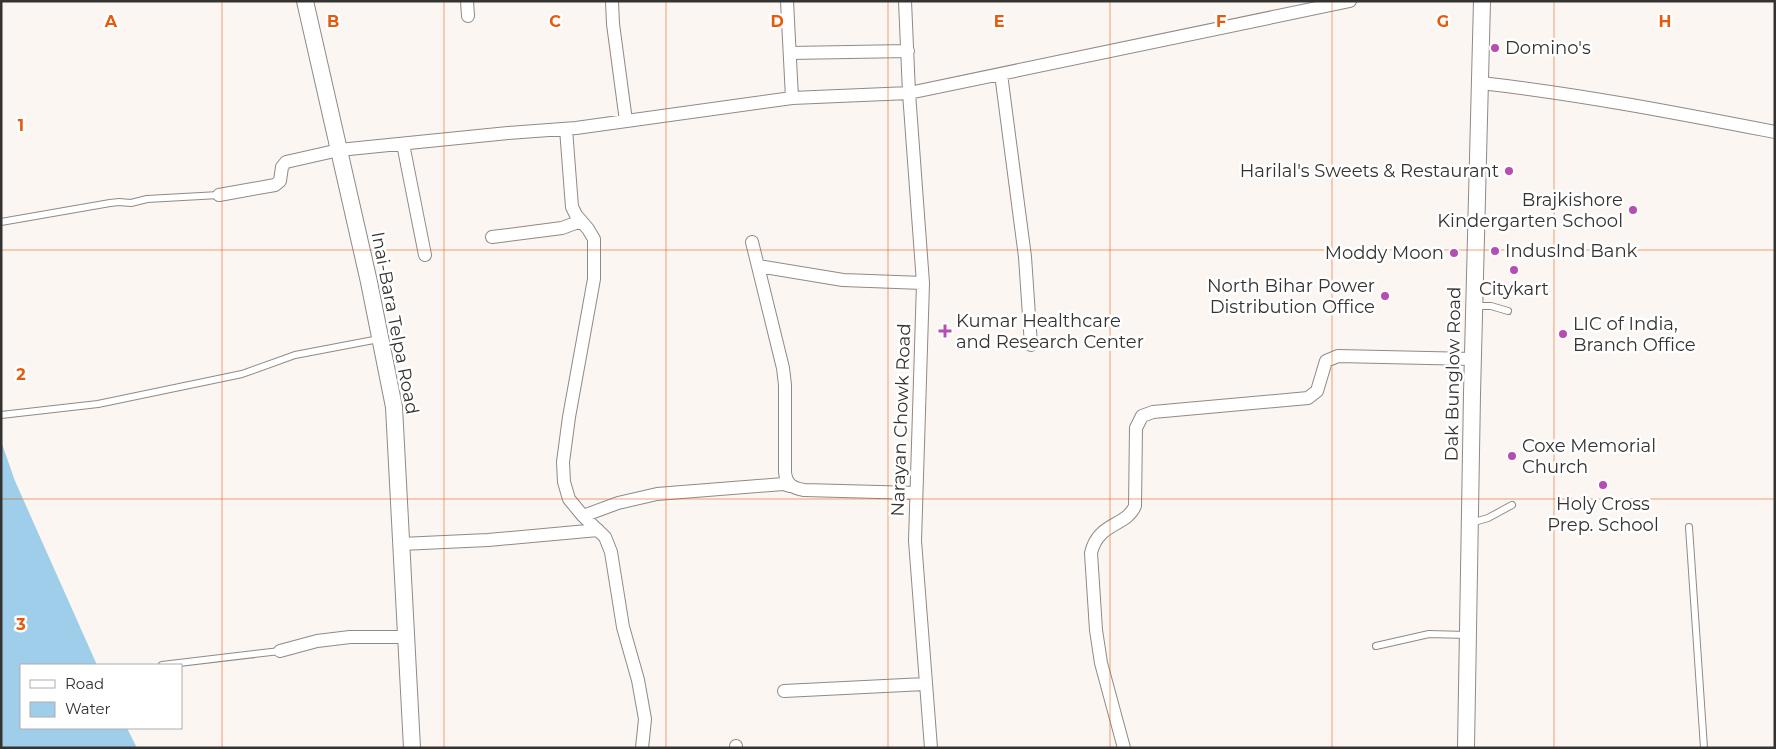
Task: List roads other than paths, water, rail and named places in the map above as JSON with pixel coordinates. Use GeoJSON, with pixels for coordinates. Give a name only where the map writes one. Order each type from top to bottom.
{"type":"FeatureCollection","features":[{"type":"Feature","properties":{"kind":"street","name":"Inai-Bara Telpa Road"},"geometry":{"type":"LineString","coordinates":[[305,1],[394,407],[412,748]]}},
{"type":"Feature","properties":{"kind":"street"},"geometry":{"type":"LineString","coordinates":[[467,1],[468,16]]}},
{"type":"Feature","properties":{"kind":"street"},"geometry":{"type":"LineString","coordinates":[[612,1],[626,121]]}},
{"type":"Feature","properties":{"kind":"street"},"geometry":{"type":"LineString","coordinates":[[787,1],[792,98]]}},
{"type":"Feature","properties":{"kind":"street","name":"Narayan Chowk Road"},"geometry":{"type":"LineString","coordinates":[[905,1],[909,93],[923,282],[914,541],[931,748]]}},
{"type":"Feature","properties":{"kind":"street"},"geometry":{"type":"LineString","coordinates":[[219,195],[275,185],[279,183],[282,167],[286,162],[339,150],[566,129],[792,98],[909,93],[1350,1]]}},
{"type":"Feature","properties":{"kind":"street","name":"Dak Bunglow Road"},"geometry":{"type":"LineString","coordinates":[[1466,748],[1482,1]]}},
{"type":"Feature","properties":{"kind":"street"},"geometry":{"type":"LineString","coordinates":[[790,53],[908,51]]}},
{"type":"Feature","properties":{"kind":"street"},"geometry":{"type":"LineString","coordinates":[[1001,74],[1023,238],[1032,344]]}},
{"type":"Feature","properties":{"kind":"street"},"geometry":{"type":"LineString","coordinates":[[1480,83],[1530,88],[1775,132]]}},
{"type":"Feature","properties":{"kind":"street"},"geometry":{"type":"LineString","coordinates":[[566,129],[572,208],[594,239],[594,279],[582,340],[563,462],[564,482],[569,499],[583,516],[605,537],[611,552],[623,627],[638,680],[645,719],[642,748]]}},
{"type":"Feature","properties":{"kind":"street"},"geometry":{"type":"LineString","coordinates":[[403,144],[426,255]]}},
{"type":"Feature","properties":{"kind":"street"},"geometry":{"type":"LineString","coordinates":[[492,237],[562,228],[581,221]]}},
{"type":"Feature","properties":{"kind":"street"},"geometry":{"type":"LineString","coordinates":[[752,242],[783,368],[785,385],[785,472],[790,486]]}},
{"type":"Feature","properties":{"kind":"street"},"geometry":{"type":"LineString","coordinates":[[758,266],[843,280],[923,282]]}},
{"type":"Feature","properties":{"kind":"street"},"geometry":{"type":"LineString","coordinates":[[1124,748],[1101,663],[1096,630],[1091,554],[1093,544],[1101,533],[1129,514],[1135,506],[1136,428],[1138,420],[1142,416],[1153,412],[1308,398],[1317,391],[1326,361],[1333,357],[1473,359]]}},
{"type":"Feature","properties":{"kind":"street"},"geometry":{"type":"LineString","coordinates":[[583,516],[618,503],[657,494],[783,484],[804,490],[916,493]]}},
{"type":"Feature","properties":{"kind":"street"},"geometry":{"type":"LineString","coordinates":[[401,544],[488,540],[598,530]]}},
{"type":"Feature","properties":{"kind":"street"},"geometry":{"type":"LineString","coordinates":[[280,651],[317,641],[350,636],[406,637]]}},
{"type":"Feature","properties":{"kind":"street"},"geometry":{"type":"LineString","coordinates":[[784,691],[925,684]]}},
{"type":"Feature","properties":{"kind":"lane"},"geometry":{"type":"LineString","coordinates":[[1,222],[110,203],[131,203],[147,199],[219,195]]}},
{"type":"Feature","properties":{"kind":"lane"},"geometry":{"type":"LineString","coordinates":[[1475,306],[1491,306],[1508,311]]}},
{"type":"Feature","properties":{"kind":"lane"},"geometry":{"type":"LineString","coordinates":[[1,415],[98,404],[242,374],[295,355],[380,339]]}},
{"type":"Feature","properties":{"kind":"lane"},"geometry":{"type":"LineString","coordinates":[[1470,523],[1488,518],[1512,505]]}},
{"type":"Feature","properties":{"kind":"lane"},"geometry":{"type":"LineString","coordinates":[[1689,527],[1704,748]]}},
{"type":"Feature","properties":{"kind":"lane"},"geometry":{"type":"LineString","coordinates":[[1376,646],[1429,634],[1468,635]]}},
{"type":"Feature","properties":{"kind":"lane"},"geometry":{"type":"LineString","coordinates":[[170,664],[280,651]]}},
{"type":"Feature","properties":{"kind":"water"},"geometry":{"type":"Polygon","coordinates":[[[1,441],[15,481],[97,664],[20,664],[20,729],[128,729],[137,748],[1,748],[1,441]]]}},
{"type":"Feature","properties":{"kind":"place","name":"Domino's"},"geometry":{"type":"Point","coordinates":[1495,48]}},
{"type":"Feature","properties":{"kind":"place","name":"Harilal's Sweets & Restaurant"},"geometry":{"type":"Point","coordinates":[1509,171]}},
{"type":"Feature","properties":{"kind":"place","name":"Brajkishore Kindergarten School"},"geometry":{"type":"Point","coordinates":[1633,210]}},
{"type":"Feature","properties":{"kind":"place","name":"IndusInd Bank"},"geometry":{"type":"Point","coordinates":[1495,251]}},
{"type":"Feature","properties":{"kind":"place","name":"Moddy Moon"},"geometry":{"type":"Point","coordinates":[1454,253]}},
{"type":"Feature","properties":{"kind":"place","name":"Citykart"},"geometry":{"type":"Point","coordinates":[1514,270]}},
{"type":"Feature","properties":{"kind":"place","name":"North Bihar Power Distribution Office"},"geometry":{"type":"Point","coordinates":[1385,296]}},
{"type":"Feature","properties":{"kind":"place","name":"Kumar Healthcare and Research Center"},"geometry":{"type":"Point","coordinates":[945,331]}},
{"type":"Feature","properties":{"kind":"place","name":"LIC of India, Branch Office"},"geometry":{"type":"Point","coordinates":[1563,334]}},
{"type":"Feature","properties":{"kind":"place","name":"Coxe Memorial Church"},"geometry":{"type":"Point","coordinates":[1512,456]}},
{"type":"Feature","properties":{"kind":"place","name":"Holy Cross Prep. School"},"geometry":{"type":"Point","coordinates":[1603,485]}}]}
